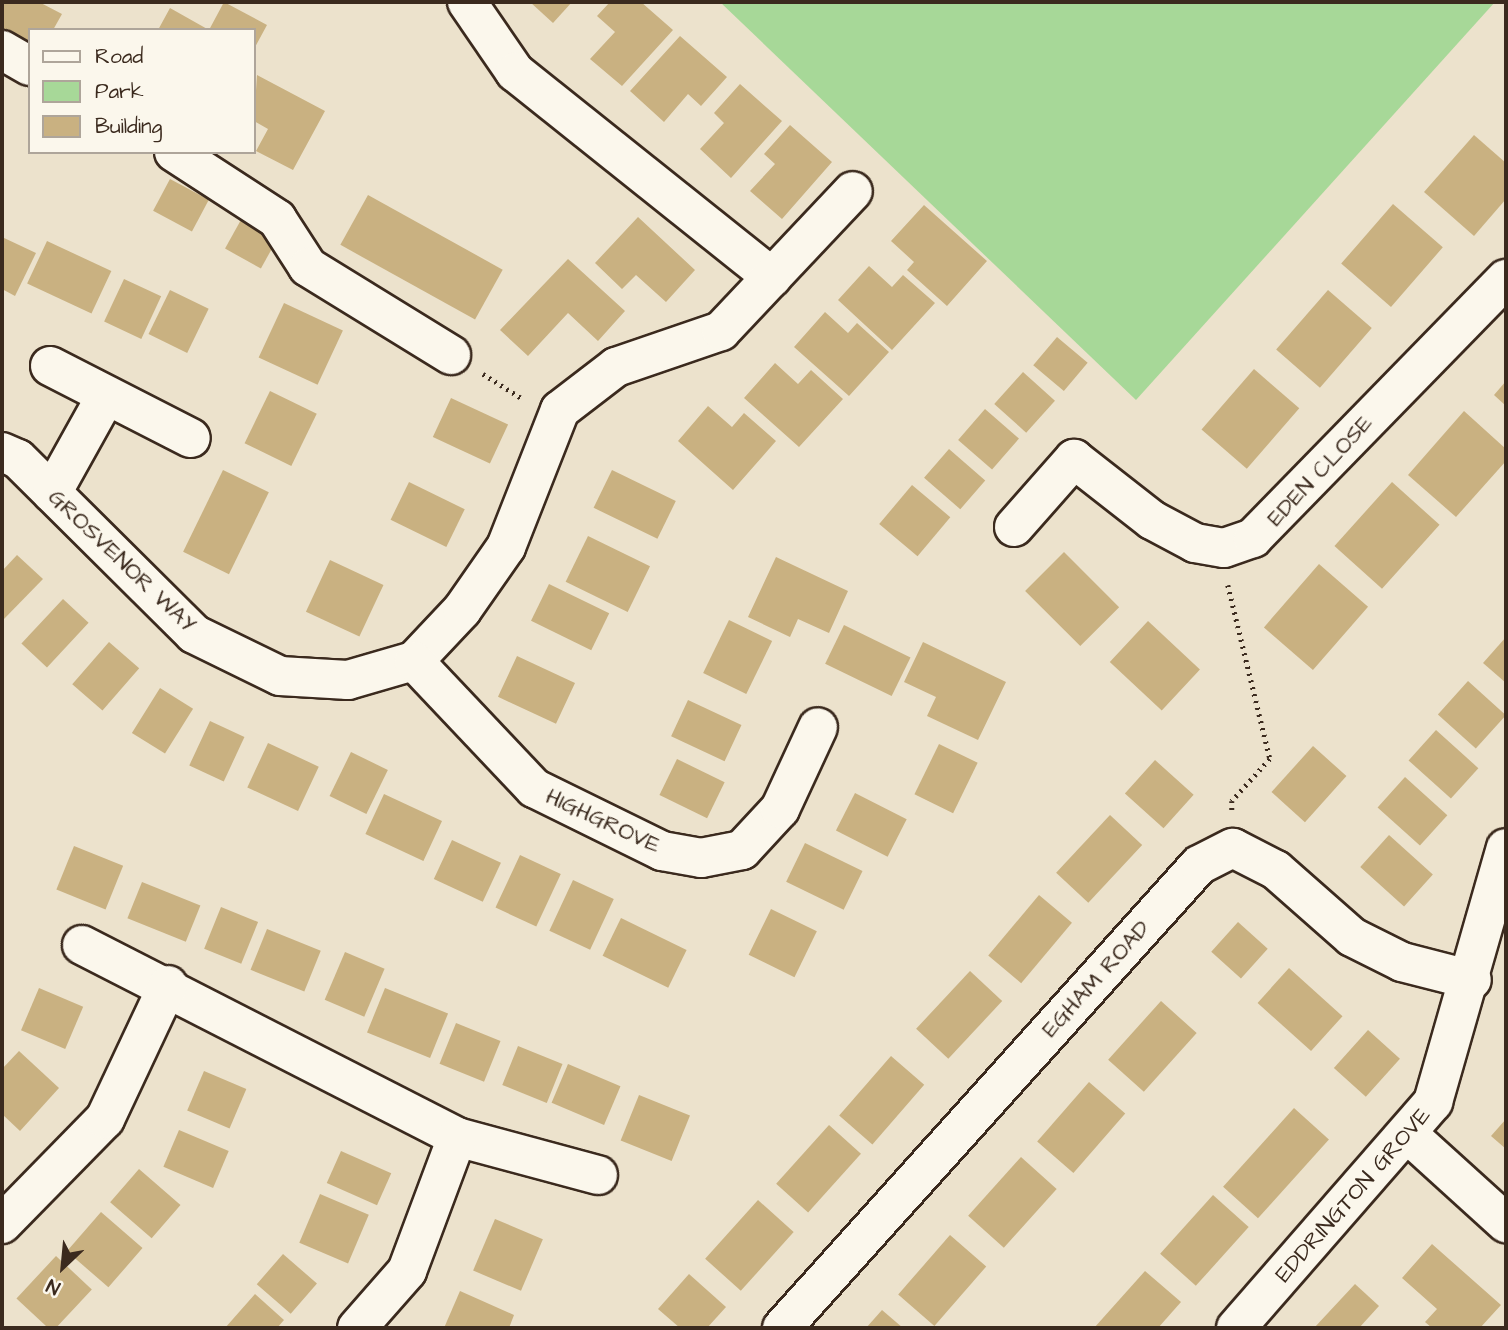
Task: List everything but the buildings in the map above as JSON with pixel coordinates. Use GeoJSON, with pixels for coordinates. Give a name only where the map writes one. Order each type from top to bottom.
{"type":"FeatureCollection","features":[{"type":"Feature","properties":{"kind":"street"},"geometry":{"type":"LineString","coordinates":[[467,2],[515,72],[772,277]]}},
{"type":"Feature","properties":{"kind":"street"},"geometry":{"type":"LineString","coordinates":[[2,50],[28,65]]}},
{"type":"Feature","properties":{"kind":"street"},"geometry":{"type":"LineString","coordinates":[[177,154],[277,219],[307,267],[451,355]]}},
{"type":"Feature","properties":{"kind":"street"},"geometry":{"type":"LineString","coordinates":[[414,661],[462,610],[506,547],[556,419],[616,367],[721,331],[853,191]]}},
{"type":"Feature","properties":{"kind":"street","name":"EDEN CLOSE"},"geometry":{"type":"LineString","coordinates":[[1224,548],[1272,525],[1416,366],[1506,279]]}},
{"type":"Feature","properties":{"kind":"street"},"geometry":{"type":"LineString","coordinates":[[50,366],[191,439]]}},
{"type":"Feature","properties":{"kind":"street"},"geometry":{"type":"LineString","coordinates":[[52,493],[106,396]]}},
{"type":"Feature","properties":{"kind":"street","name":"GROSVENOR WAY"},"geometry":{"type":"LineString","coordinates":[[2,452],[52,493],[194,634],[279,676],[348,680],[414,661]]}},
{"type":"Feature","properties":{"kind":"street"},"geometry":{"type":"LineString","coordinates":[[1014,527],[1074,459],[1152,520],[1195,543],[1224,548]]}},
{"type":"Feature","properties":{"kind":"street","name":"HIGHGROVE"},"geometry":{"type":"LineString","coordinates":[[414,661],[534,788],[662,851],[701,858],[742,850],[780,809],[818,727]]}},
{"type":"Feature","properties":{"kind":"street"},"geometry":{"type":"LineString","coordinates":[[1233,848],[1276,870],[1352,937],[1402,962],[1472,980]]}},
{"type":"Feature","properties":{"kind":"street","name":"EGHAM ROAD"},"geometry":{"type":"LineString","coordinates":[[782,1328],[1199,866],[1233,848]]}},
{"type":"Feature","properties":{"kind":"street","name":"EDDRINGTON GROVE"},"geometry":{"type":"LineString","coordinates":[[1236,1328],[1410,1136],[1445,1079],[1506,848]]}},
{"type":"Feature","properties":{"kind":"street"},"geometry":{"type":"LineString","coordinates":[[82,945],[167,985],[457,1137],[598,1175]]}},
{"type":"Feature","properties":{"kind":"street"},"geometry":{"type":"LineString","coordinates":[[2,1224],[105,1119],[167,985]]}},
{"type":"Feature","properties":{"kind":"street"},"geometry":{"type":"LineString","coordinates":[[1410,1136],[1506,1223]]}},
{"type":"Feature","properties":{"kind":"street"},"geometry":{"type":"LineString","coordinates":[[357,1328],[407,1271],[457,1137]]}},
{"type":"Feature","properties":{"kind":"path"},"geometry":{"type":"LineString","coordinates":[[451,355],[556,419]]}},
{"type":"Feature","properties":{"kind":"path"},"geometry":{"type":"LineString","coordinates":[[1224,548],[1270,759],[1232,801],[1233,848]]}},
{"type":"Feature","properties":{"kind":"green space"},"geometry":{"type":"Polygon","coordinates":[[[720,2],[1495,2],[1136,400],[720,2]]]}}]}
